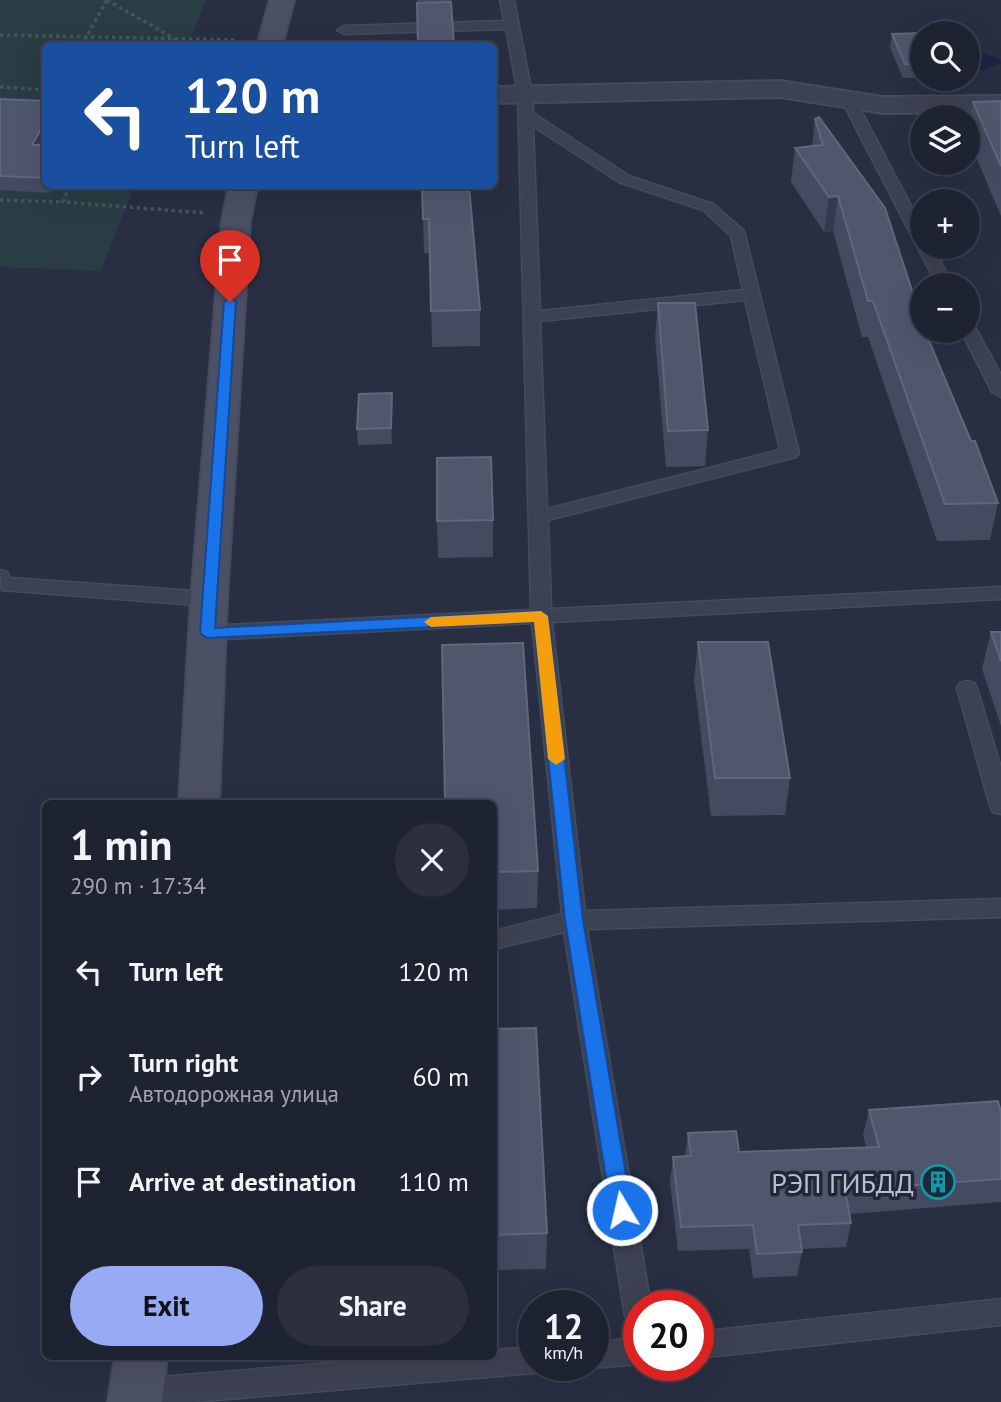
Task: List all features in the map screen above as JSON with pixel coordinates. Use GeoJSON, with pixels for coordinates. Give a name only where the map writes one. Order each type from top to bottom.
{"type":"FeatureCollection","features":[{"type":"Feature","properties":{"kind":"main road"},"geometry":{"type":"LineString","coordinates":[[270,42],[282,0]]}},
{"type":"Feature","properties":{"kind":"main road"},"geometry":{"type":"LineString","coordinates":[[199,800],[209,599],[240,200]]}},
{"type":"Feature","properties":{"kind":"street"},"geometry":{"type":"LineString","coordinates":[[497,96],[525,104],[779,89],[883,105],[997,107]]}},
{"type":"Feature","properties":{"kind":"lane"},"geometry":{"type":"LineString","coordinates":[[508,0],[525,104],[541,616],[574,920],[635,1290]]}},
{"type":"Feature","properties":{"kind":"lane"},"geometry":{"type":"LineString","coordinates":[[344,30],[512,25]]}},
{"type":"Feature","properties":{"kind":"lane"},"geometry":{"type":"LineString","coordinates":[[848,99],[910,219]]}},
{"type":"Feature","properties":{"kind":"lane"},"geometry":{"type":"LineString","coordinates":[[525,104],[624,179],[708,207],[738,234],[790,453],[538,517]]}},
{"type":"Feature","properties":{"kind":"lane"},"geometry":{"type":"LineString","coordinates":[[532,317],[752,293]]}},
{"type":"Feature","properties":{"kind":"lane"},"geometry":{"type":"LineString","coordinates":[[975,343],[1001,392]]}},
{"type":"Feature","properties":{"kind":"lane"},"geometry":{"type":"LineString","coordinates":[[0,576],[2,584],[209,599]]}},
{"type":"Feature","properties":{"kind":"lane"},"geometry":{"type":"LineString","coordinates":[[207,633],[1001,593]]}},
{"type":"Feature","properties":{"kind":"lane"},"geometry":{"type":"LineString","coordinates":[[967,688],[1001,806]]}},
{"type":"Feature","properties":{"kind":"lane"},"geometry":{"type":"LineString","coordinates":[[497,939],[574,920],[1001,908]]}},
{"type":"Feature","properties":{"kind":"lane"},"geometry":{"type":"LineString","coordinates":[[714,1343],[1001,1312]]}},
{"type":"Feature","properties":{"kind":"lane"},"geometry":{"type":"LineString","coordinates":[[137,1384],[518,1361]]}},
{"type":"Feature","properties":{"kind":"path"},"geometry":{"type":"LineString","coordinates":[[83,42],[107,0],[175,39]]}},
{"type":"Feature","properties":{"kind":"path"},"geometry":{"type":"LineString","coordinates":[[0,35],[246,42]]}},
{"type":"Feature","properties":{"kind":"path"},"geometry":{"type":"LineString","coordinates":[[172,42],[175,39]]}},
{"type":"Feature","properties":{"kind":"path"},"geometry":{"type":"LineString","coordinates":[[0,87],[42,90]]}},
{"type":"Feature","properties":{"kind":"path"},"geometry":{"type":"LineString","coordinates":[[63,202],[68,189]]}},
{"type":"Feature","properties":{"kind":"path"},"geometry":{"type":"LineString","coordinates":[[0,200],[240,200]]}},
{"type":"Feature","properties":{"kind":"shaded area"},"geometry":{"type":"Polygon","coordinates":[[[0,0],[206,0],[189,42],[42,42],[42,189],[133,189],[101,271],[0,267],[0,0]]]}},
{"type":"Feature","properties":{"kind":"water"},"geometry":{"type":"Polygon","coordinates":[[[980,53],[1000,59],[1001,64],[980,70],[980,53]]]}},
{"type":"Feature","properties":{"kind":"building"},"geometry":{"type":"Polygon","coordinates":[[[451,2],[454,42],[418,42],[417,3],[451,2]]]}},
{"type":"Feature","properties":{"kind":"building"},"geometry":{"type":"Polygon","coordinates":[[[910,33],[910,64],[905,64],[892,34],[910,33]]]}},
{"type":"Feature","properties":{"kind":"building"},"geometry":{"type":"Polygon","coordinates":[[[0,99],[42,101],[42,128],[32,145],[42,145],[42,178],[0,176],[0,99]]]}},
{"type":"Feature","properties":{"kind":"building"},"geometry":{"type":"Polygon","coordinates":[[[1001,101],[1001,166],[980,118],[980,105],[974,105],[973,102],[1001,101]]]}},
{"type":"Feature","properties":{"kind":"building"},"geometry":{"type":"Polygon","coordinates":[[[819,117],[885,208],[910,284],[910,343],[930,343],[971,441],[975,441],[998,503],[945,504],[873,301],[868,301],[838,196],[829,197],[795,148],[823,145],[815,119],[819,117]]]}},
{"type":"Feature","properties":{"kind":"building"},"geometry":{"type":"Polygon","coordinates":[[[422,189],[469,189],[480,310],[431,311],[429,219],[423,219],[422,189]]]}},
{"type":"Feature","properties":{"kind":"building"},"geometry":{"type":"Polygon","coordinates":[[[658,303],[695,303],[708,430],[668,431],[658,303]]]}},
{"type":"Feature","properties":{"kind":"building"},"geometry":{"type":"Polygon","coordinates":[[[392,393],[391,428],[357,429],[359,394],[392,393]]]}},
{"type":"Feature","properties":{"kind":"building"},"geometry":{"type":"Polygon","coordinates":[[[491,457],[493,520],[437,521],[437,458],[491,457]]]}},
{"type":"Feature","properties":{"kind":"building"},"geometry":{"type":"Polygon","coordinates":[[[991,632],[1001,632],[1001,661],[991,632]]]}},
{"type":"Feature","properties":{"kind":"building"},"geometry":{"type":"Polygon","coordinates":[[[698,642],[768,642],[790,778],[715,778],[698,642]]]}},
{"type":"Feature","properties":{"kind":"building"},"geometry":{"type":"Polygon","coordinates":[[[523,643],[538,871],[497,872],[497,800],[445,800],[442,645],[523,643]]]}},
{"type":"Feature","properties":{"kind":"building"},"geometry":{"type":"Polygon","coordinates":[[[536,1028],[547,1233],[497,1235],[497,1029],[536,1028]]]}},
{"type":"Feature","properties":{"kind":"building"},"geometry":{"type":"Polygon","coordinates":[[[998,1101],[1001,1112],[1001,1179],[845,1190],[851,1223],[798,1225],[802,1252],[757,1254],[753,1225],[681,1227],[673,1157],[691,1156],[688,1133],[736,1131],[739,1152],[879,1147],[869,1110],[998,1101]]]}},
{"type":"Feature","properties":{"kind":"slow traffic"},"geometry":{"type":"LineString","coordinates":[[431,622],[541,616],[556,759]]}},
{"type":"Feature","properties":{"kind":"place","name":"РЭП ГИБДД"},"geometry":{"type":"Point","coordinates":[938,1182]}},
{"type":"Feature","properties":{"kind":"route"},"geometry":{"type":"LineString","coordinates":[[230,302],[207,633],[541,616],[574,920],[622,1210]]}}]}
